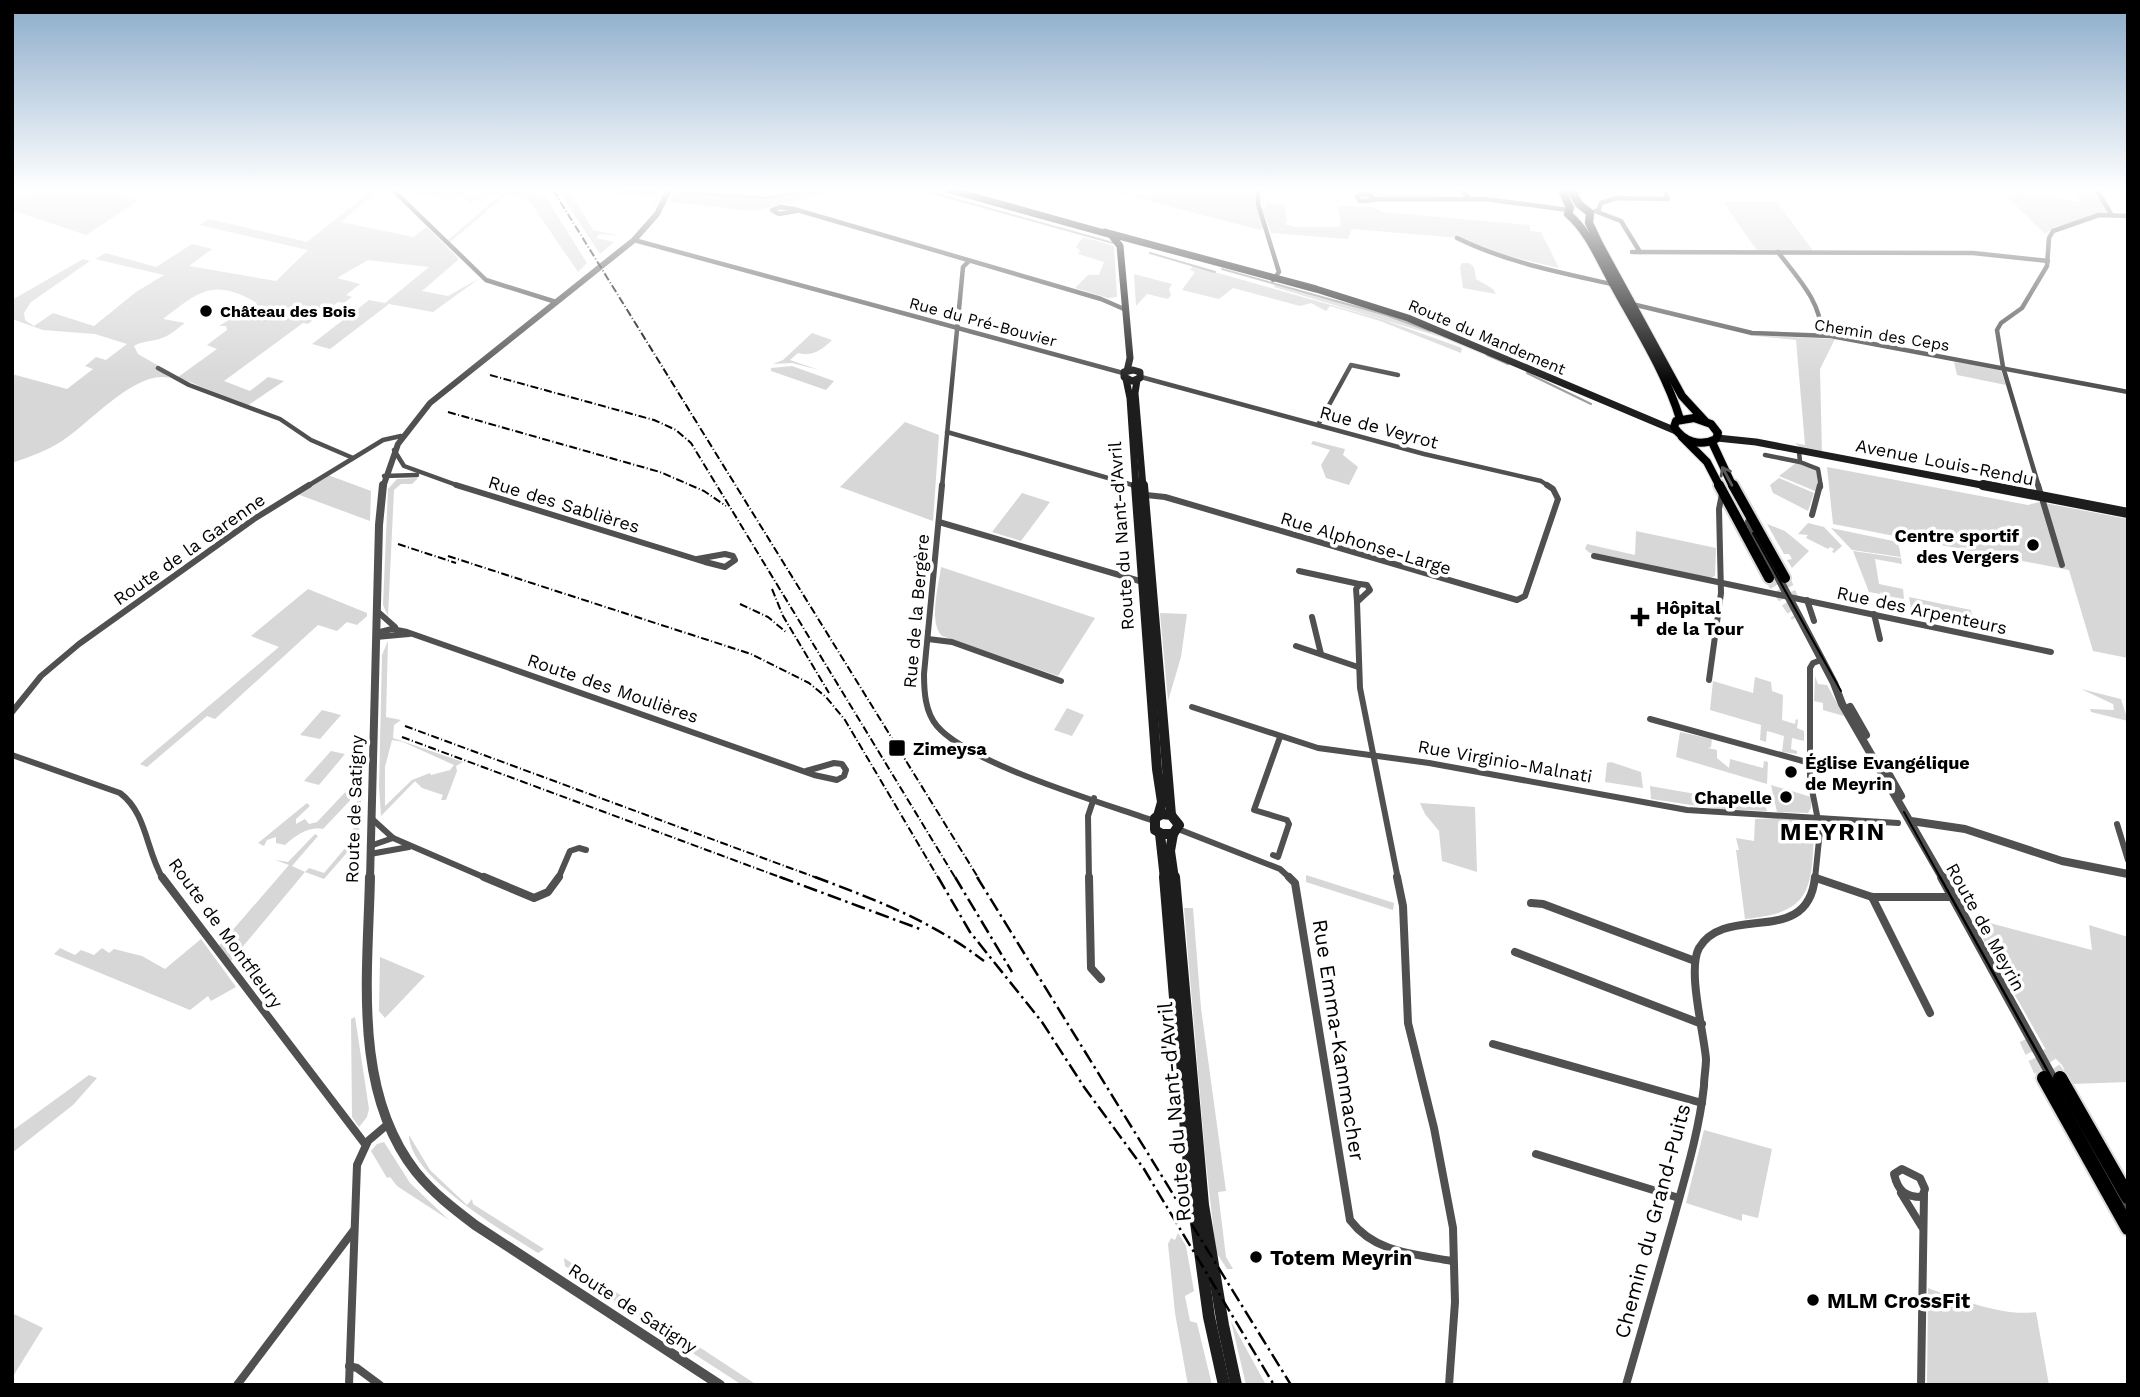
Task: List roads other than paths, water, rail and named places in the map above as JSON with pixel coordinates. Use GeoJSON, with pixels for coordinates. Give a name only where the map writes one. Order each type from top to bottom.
{"type":"FeatureCollection","features":[{"type":"Feature","properties":{"kind":"main road","name":"Route du Nant-d'Avril"},"geometry":{"type":"LineString","coordinates":[[1127,255],[1125,307],[1130,358],[1126,374],[1157,769],[1165,827],[1192,1212],[1204,1295],[1224,1385]]}},
{"type":"Feature","properties":{"kind":"main road","name":"Route du Mandement"},"geometry":{"type":"LineString","coordinates":[[1180,255],[1275,279]]}},
{"type":"Feature","properties":{"kind":"main road","name":"Route du Mandement"},"geometry":{"type":"LineString","coordinates":[[1185,255],[1332,294],[1433,327],[1628,412],[1678,427]]}},
{"type":"Feature","properties":{"kind":"main road"},"geometry":{"type":"LineString","coordinates":[[1596,255],[1680,412],[1678,427],[1704,459],[1769,578]]}},
{"type":"Feature","properties":{"kind":"main road"},"geometry":{"type":"LineString","coordinates":[[1605,255],[1682,396],[1706,421],[1715,436],[1743,505],[1785,578]]}},
{"type":"Feature","properties":{"kind":"main road","name":"Route du Nant-d'Avril"},"geometry":{"type":"LineString","coordinates":[[1125,307],[1139,376],[1135,393],[1146,495],[1171,815],[1178,821],[1165,827]]}},
{"type":"Feature","properties":{"kind":"main road"},"geometry":{"type":"LineString","coordinates":[[1126,374],[1139,376]]}},
{"type":"Feature","properties":{"kind":"main road"},"geometry":{"type":"LineString","coordinates":[[1678,427],[1690,417],[1706,421]]}},
{"type":"Feature","properties":{"kind":"main road"},"geometry":{"type":"LineString","coordinates":[[1678,427],[1698,443],[1715,436]]}},
{"type":"Feature","properties":{"kind":"main road","name":"Avenue Louis-Rendu"},"geometry":{"type":"LineString","coordinates":[[1715,436],[2128,513]]}},
{"type":"Feature","properties":{"kind":"main road","name":"Route du Nant-d'Avril"},"geometry":{"type":"LineString","coordinates":[[1165,827],[1177,901],[1199,1175],[1216,1296],[1236,1385]]}},
{"type":"Feature","properties":{"kind":"main road"},"geometry":{"type":"LineString","coordinates":[[2060,1077],[2128,1197]]}},
{"type":"Feature","properties":{"kind":"main road"},"geometry":{"type":"LineString","coordinates":[[2044,1078],[2128,1228]]}},
{"type":"Feature","properties":{"kind":"street"},"geometry":{"type":"LineString","coordinates":[[460,255],[483,278],[495,285],[556,302]]}},
{"type":"Feature","properties":{"kind":"street","name":"Route de Satigny"},"geometry":{"type":"LineString","coordinates":[[615,255],[444,390],[401,436],[384,474],[380,496],[370,850],[367,984],[369,1033],[374,1076],[388,1124],[417,1174],[452,1208],[718,1384]]}},
{"type":"Feature","properties":{"kind":"street","name":"Rue du Pré-Bouvier"},"geometry":{"type":"LineString","coordinates":[[690,255],[1126,374]]}},
{"type":"Feature","properties":{"kind":"street"},"geometry":{"type":"LineString","coordinates":[[949,255],[1125,307]]}},
{"type":"Feature","properties":{"kind":"street"},"geometry":{"type":"LineString","coordinates":[[1274,255],[1279,271],[1275,279]]}},
{"type":"Feature","properties":{"kind":"street"},"geometry":{"type":"LineString","coordinates":[[1496,255],[1611,284]]}},
{"type":"Feature","properties":{"kind":"street"},"geometry":{"type":"LineString","coordinates":[[1780,255],[1814,303],[1821,322],[1821,335]]}},
{"type":"Feature","properties":{"kind":"street"},"geometry":{"type":"LineString","coordinates":[[1994,255],[2048,261]]}},
{"type":"Feature","properties":{"kind":"street"},"geometry":{"type":"LineString","coordinates":[[2048,255],[2048,261],[2022,308],[1997,327],[2003,366],[2062,565]]}},
{"type":"Feature","properties":{"kind":"street","name":"Rue de la Bergère"},"geometry":{"type":"LineString","coordinates":[[969,261],[962,270],[924,674],[925,702],[937,726],[947,737],[972,752],[1165,827]]}},
{"type":"Feature","properties":{"kind":"street","name":"Chemin des Ceps"},"geometry":{"type":"LineString","coordinates":[[1632,304],[1752,333],[1821,335],[2003,366],[2128,392]]}},
{"type":"Feature","properties":{"kind":"street"},"geometry":{"type":"LineString","coordinates":[[1318,425],[1351,365],[1398,375]]}},
{"type":"Feature","properties":{"kind":"street"},"geometry":{"type":"LineString","coordinates":[[158,368],[189,385],[280,419],[311,440],[353,458]]}},
{"type":"Feature","properties":{"kind":"street","name":"Rue de Veyrot"},"geometry":{"type":"LineString","coordinates":[[1139,376],[1547,484],[1558,499],[1543,544]]}},
{"type":"Feature","properties":{"kind":"street"},"geometry":{"type":"LineString","coordinates":[[947,432],[1136,486]]}},
{"type":"Feature","properties":{"kind":"street","name":"Route de la Garenne"},"geometry":{"type":"LineString","coordinates":[[12,712],[41,676],[72,649],[254,519],[387,438],[401,436]]}},
{"type":"Feature","properties":{"kind":"street"},"geometry":{"type":"LineString","coordinates":[[394,449],[398,459],[408,469]]}},
{"type":"Feature","properties":{"kind":"street"},"geometry":{"type":"LineString","coordinates":[[1799,451],[1800,461]]}},
{"type":"Feature","properties":{"kind":"street"},"geometry":{"type":"LineString","coordinates":[[1765,454],[1800,461],[1818,468],[1821,489],[1812,515]]}},
{"type":"Feature","properties":{"kind":"street","name":"Rue des Sablières"},"geometry":{"type":"LineString","coordinates":[[384,474],[408,469],[423,475],[723,567],[735,560],[727,554],[697,559]]}},
{"type":"Feature","properties":{"kind":"street","name":"Rue des Sablières"},"geometry":{"type":"LineString","coordinates":[[384,474],[423,475]]}},
{"type":"Feature","properties":{"kind":"street"},"geometry":{"type":"LineString","coordinates":[[1709,680],[1721,584],[1721,488]]}},
{"type":"Feature","properties":{"kind":"street","name":"Rue Alphonse-Large"},"geometry":{"type":"LineString","coordinates":[[1146,495],[1165,497],[1512,600],[1525,596],[1543,544]]}},
{"type":"Feature","properties":{"kind":"street"},"geometry":{"type":"LineString","coordinates":[[1730,505],[1756,539]]}},
{"type":"Feature","properties":{"kind":"street"},"geometry":{"type":"LineString","coordinates":[[1743,505],[1756,539]]}},
{"type":"Feature","properties":{"kind":"street"},"geometry":{"type":"LineString","coordinates":[[939,522],[1143,582]]}},
{"type":"Feature","properties":{"kind":"street","name":"Route de Meyrin"},"geometry":{"type":"LineString","coordinates":[[1756,539],[1834,683],[1842,704],[1911,821],[2113,1185]]}},
{"type":"Feature","properties":{"kind":"street","name":"Rue des Arpenteurs"},"geometry":{"type":"LineString","coordinates":[[1594,556],[2051,652]]}},
{"type":"Feature","properties":{"kind":"street"},"geometry":{"type":"LineString","coordinates":[[1299,571],[1366,584],[1370,589],[1356,602]]}},
{"type":"Feature","properties":{"kind":"street"},"geometry":{"type":"LineString","coordinates":[[1359,584],[1356,589],[1358,667],[1403,906],[1408,1023],[1450,1203],[1453,1228],[1455,1289],[1449,1385]]}},
{"type":"Feature","properties":{"kind":"street"},"geometry":{"type":"LineString","coordinates":[[1807,600],[1814,621]]}},
{"type":"Feature","properties":{"kind":"street"},"geometry":{"type":"LineString","coordinates":[[376,635],[395,627],[377,611]]}},
{"type":"Feature","properties":{"kind":"street"},"geometry":{"type":"LineString","coordinates":[[1874,614],[1880,639]]}},
{"type":"Feature","properties":{"kind":"street"},"geometry":{"type":"LineString","coordinates":[[1312,617],[1321,654]]}},
{"type":"Feature","properties":{"kind":"street","name":"Route des Moulières"},"geometry":{"type":"LineString","coordinates":[[395,627],[806,771],[835,780],[843,777],[846,770],[842,764],[837,763],[806,771]]}},
{"type":"Feature","properties":{"kind":"street"},"geometry":{"type":"LineString","coordinates":[[376,635],[411,634]]}},
{"type":"Feature","properties":{"kind":"street"},"geometry":{"type":"LineString","coordinates":[[928,639],[952,642],[1061,681]]}},
{"type":"Feature","properties":{"kind":"street"},"geometry":{"type":"LineString","coordinates":[[1296,646],[1358,667]]}},
{"type":"Feature","properties":{"kind":"street"},"geometry":{"type":"LineString","coordinates":[[1531,903],[1544,904],[1695,961],[1705,941],[1723,928],[1773,922],[1801,910],[1811,897],[1816,878],[1821,830],[1811,792],[1811,737],[1808,729],[1812,664],[1821,660]]}},
{"type":"Feature","properties":{"kind":"street","name":"Route de Meyrin"},"geometry":{"type":"LineString","coordinates":[[1834,683],[1902,799],[1911,821]]}},
{"type":"Feature","properties":{"kind":"street","name":"Rue Virginio-Malnati"},"geometry":{"type":"LineString","coordinates":[[1192,707],[1318,748],[1523,779],[1700,812],[1898,822]]}},
{"type":"Feature","properties":{"kind":"street"},"geometry":{"type":"LineString","coordinates":[[1650,719],[1810,763]]}},
{"type":"Feature","properties":{"kind":"street"},"geometry":{"type":"LineString","coordinates":[[1273,855],[1278,857],[1289,824],[1287,820],[1254,810],[1280,737]]}},
{"type":"Feature","properties":{"kind":"street","name":"Route de Montfleury"},"geometry":{"type":"LineString","coordinates":[[12,755],[120,793],[131,800],[139,814],[155,864],[170,890],[365,1144]]}},
{"type":"Feature","properties":{"kind":"street"},"geometry":{"type":"LineString","coordinates":[[1094,798],[1088,816],[1091,968],[1101,979]]}},
{"type":"Feature","properties":{"kind":"street"},"geometry":{"type":"LineString","coordinates":[[371,818],[393,838],[411,848],[534,898],[544,895],[552,888],[570,851],[579,848],[586,850]]}},
{"type":"Feature","properties":{"kind":"street"},"geometry":{"type":"LineString","coordinates":[[1911,821],[1951,827],[2066,862],[2128,874]]}},
{"type":"Feature","properties":{"kind":"street"},"geometry":{"type":"LineString","coordinates":[[2116,824],[2128,860]]}},
{"type":"Feature","properties":{"kind":"street","name":"Rue Emma-Kammacher"},"geometry":{"type":"LineString","coordinates":[[1165,827],[1280,869],[1295,883],[1350,1220],[1355,1229],[1372,1243],[1452,1261]]}},
{"type":"Feature","properties":{"kind":"street"},"geometry":{"type":"LineString","coordinates":[[370,850],[393,838]]}},
{"type":"Feature","properties":{"kind":"street"},"geometry":{"type":"LineString","coordinates":[[370,850],[411,848]]}},
{"type":"Feature","properties":{"kind":"street"},"geometry":{"type":"LineString","coordinates":[[1816,878],[1872,897],[1951,897]]}},
{"type":"Feature","properties":{"kind":"street"},"geometry":{"type":"LineString","coordinates":[[1872,897],[1930,1013]]}},
{"type":"Feature","properties":{"kind":"street"},"geometry":{"type":"LineString","coordinates":[[1515,952],[1702,1024]]}},
{"type":"Feature","properties":{"kind":"street","name":"Chemin du Grand-Puits"},"geometry":{"type":"LineString","coordinates":[[1626,1385],[1679,1198],[1702,1103],[1706,1060],[1695,961]]}},
{"type":"Feature","properties":{"kind":"street"},"geometry":{"type":"LineString","coordinates":[[1493,1044],[1702,1103]]}},
{"type":"Feature","properties":{"kind":"street"},"geometry":{"type":"LineString","coordinates":[[349,1385],[356,1172],[365,1144],[388,1124]]}},
{"type":"Feature","properties":{"kind":"street"},"geometry":{"type":"LineString","coordinates":[[1536,1154],[1679,1198]]}},
{"type":"Feature","properties":{"kind":"street"},"geometry":{"type":"LineString","coordinates":[[1921,1385],[1922,1227],[1925,1188],[1921,1179],[1907,1169],[1898,1170],[1894,1174],[1898,1189],[1922,1227]]}},
{"type":"Feature","properties":{"kind":"street"},"geometry":{"type":"LineString","coordinates":[[2113,1185],[2128,1209]]}},
{"type":"Feature","properties":{"kind":"street"},"geometry":{"type":"LineString","coordinates":[[2113,1185],[2128,1219]]}},
{"type":"Feature","properties":{"kind":"street"},"geometry":{"type":"LineString","coordinates":[[1898,1189],[1911,1198],[1919,1198],[1924,1194]]}},
{"type":"Feature","properties":{"kind":"street"},"geometry":{"type":"LineString","coordinates":[[237,1385],[354,1230]]}},
{"type":"Feature","properties":{"kind":"street"},"geometry":{"type":"LineString","coordinates":[[349,1366],[357,1368],[380,1385]]}},
{"type":"Feature","properties":{"kind":"waterway"},"geometry":{"type":"LineString","coordinates":[[1158,255],[1215,272]]}},
{"type":"Feature","properties":{"kind":"waterway"},"geometry":{"type":"LineString","coordinates":[[1222,269],[1386,315],[1430,331]]}},
{"type":"Feature","properties":{"kind":"waterway"},"geometry":{"type":"LineString","coordinates":[[1487,355],[1508,364]]}},
{"type":"Feature","properties":{"kind":"waterway"},"geometry":{"type":"LineString","coordinates":[[1527,373],[1591,404]]}},
{"type":"Feature","properties":{"kind":"tunnel"},"geometry":{"type":"LineString","coordinates":[[1769,578],[1796,617]]}},
{"type":"Feature","properties":{"kind":"tunnel"},"geometry":{"type":"LineString","coordinates":[[1785,578],[1796,605]]}},
{"type":"Feature","properties":{"kind":"tunnel"},"geometry":{"type":"LineString","coordinates":[[2026,1039],[2044,1078]]}},
{"type":"Feature","properties":{"kind":"tunnel"},"geometry":{"type":"LineString","coordinates":[[2042,1051],[2060,1078]]}},
{"type":"Feature","properties":{"kind":"tram line"},"geometry":{"type":"LineString","coordinates":[[1753,533],[1841,691]]}},
{"type":"Feature","properties":{"kind":"tram line"},"geometry":{"type":"LineString","coordinates":[[1904,812],[1941,879]]}},
{"type":"Feature","properties":{"kind":"tram line"},"geometry":{"type":"LineString","coordinates":[[1940,877],[2128,1216]]}},
{"type":"Feature","properties":{"kind":"railway"},"geometry":{"type":"LineString","coordinates":[[593,255],[979,879]]}},
{"type":"Feature","properties":{"kind":"railway"},"geometry":{"type":"LineString","coordinates":[[490,375],[654,420],[676,430],[691,443],[956,879]]}},
{"type":"Feature","properties":{"kind":"railway"},"geometry":{"type":"LineString","coordinates":[[448,412],[660,472],[704,491],[726,506]]}},
{"type":"Feature","properties":{"kind":"railway"},"geometry":{"type":"LineString","coordinates":[[398,544],[456,563]]}},
{"type":"Feature","properties":{"kind":"railway"},"geometry":{"type":"LineString","coordinates":[[448,556],[751,654],[809,683],[826,697],[845,720],[939,879]]}},
{"type":"Feature","properties":{"kind":"railway"},"geometry":{"type":"LineString","coordinates":[[772,589],[783,616],[829,693]]}},
{"type":"Feature","properties":{"kind":"railway"},"geometry":{"type":"LineString","coordinates":[[740,604],[768,617],[787,633]]}},
{"type":"Feature","properties":{"kind":"railway"},"geometry":{"type":"LineString","coordinates":[[405,726],[820,879]]}},
{"type":"Feature","properties":{"kind":"railway"},"geometry":{"type":"LineString","coordinates":[[402,737],[785,879]]}},
{"type":"Feature","properties":{"kind":"railway"},"geometry":{"type":"LineString","coordinates":[[780,877],[920,929]]}},
{"type":"Feature","properties":{"kind":"railway"},"geometry":{"type":"LineString","coordinates":[[815,877],[924,923],[984,961]]}},
{"type":"Feature","properties":{"kind":"railway"},"geometry":{"type":"LineString","coordinates":[[938,877],[970,932],[1042,1022],[1084,1087],[1144,1169],[1274,1385]]}},
{"type":"Feature","properties":{"kind":"railway"},"geometry":{"type":"LineString","coordinates":[[955,877],[1012,972]]}},
{"type":"Feature","properties":{"kind":"railway"},"geometry":{"type":"LineString","coordinates":[[977,877],[1291,1385]]}},
{"type":"Feature","properties":{"kind":"place","name":"Château des Bois"},"geometry":{"type":"Point","coordinates":[206,311]}},
{"type":"Feature","properties":{"kind":"place","name":"Centre sportif des Vergers"},"geometry":{"type":"Point","coordinates":[2033,545]}},
{"type":"Feature","properties":{"kind":"place","name":"Hôpital de la Tour"},"geometry":{"type":"Point","coordinates":[1640,617]}},
{"type":"Feature","properties":{"kind":"place","name":"Zimeysa"},"geometry":{"type":"Point","coordinates":[897,748]}},
{"type":"Feature","properties":{"kind":"place","name":"Église Evangélique de Meyrin"},"geometry":{"type":"Point","coordinates":[1791,772]}},
{"type":"Feature","properties":{"kind":"place","name":"Chapelle"},"geometry":{"type":"Point","coordinates":[1786,797]}},
{"type":"Feature","properties":{"kind":"place","name":"Totem Meyrin"},"geometry":{"type":"Point","coordinates":[1256,1257]}},
{"type":"Feature","properties":{"kind":"place","name":"MLM CrossFit"},"geometry":{"type":"Point","coordinates":[1813,1300]}},
{"type":"Feature","properties":{"kind":"district","name":"MEYRIN"},"geometry":{"type":"Point","coordinates":[1833,832]}}]}
